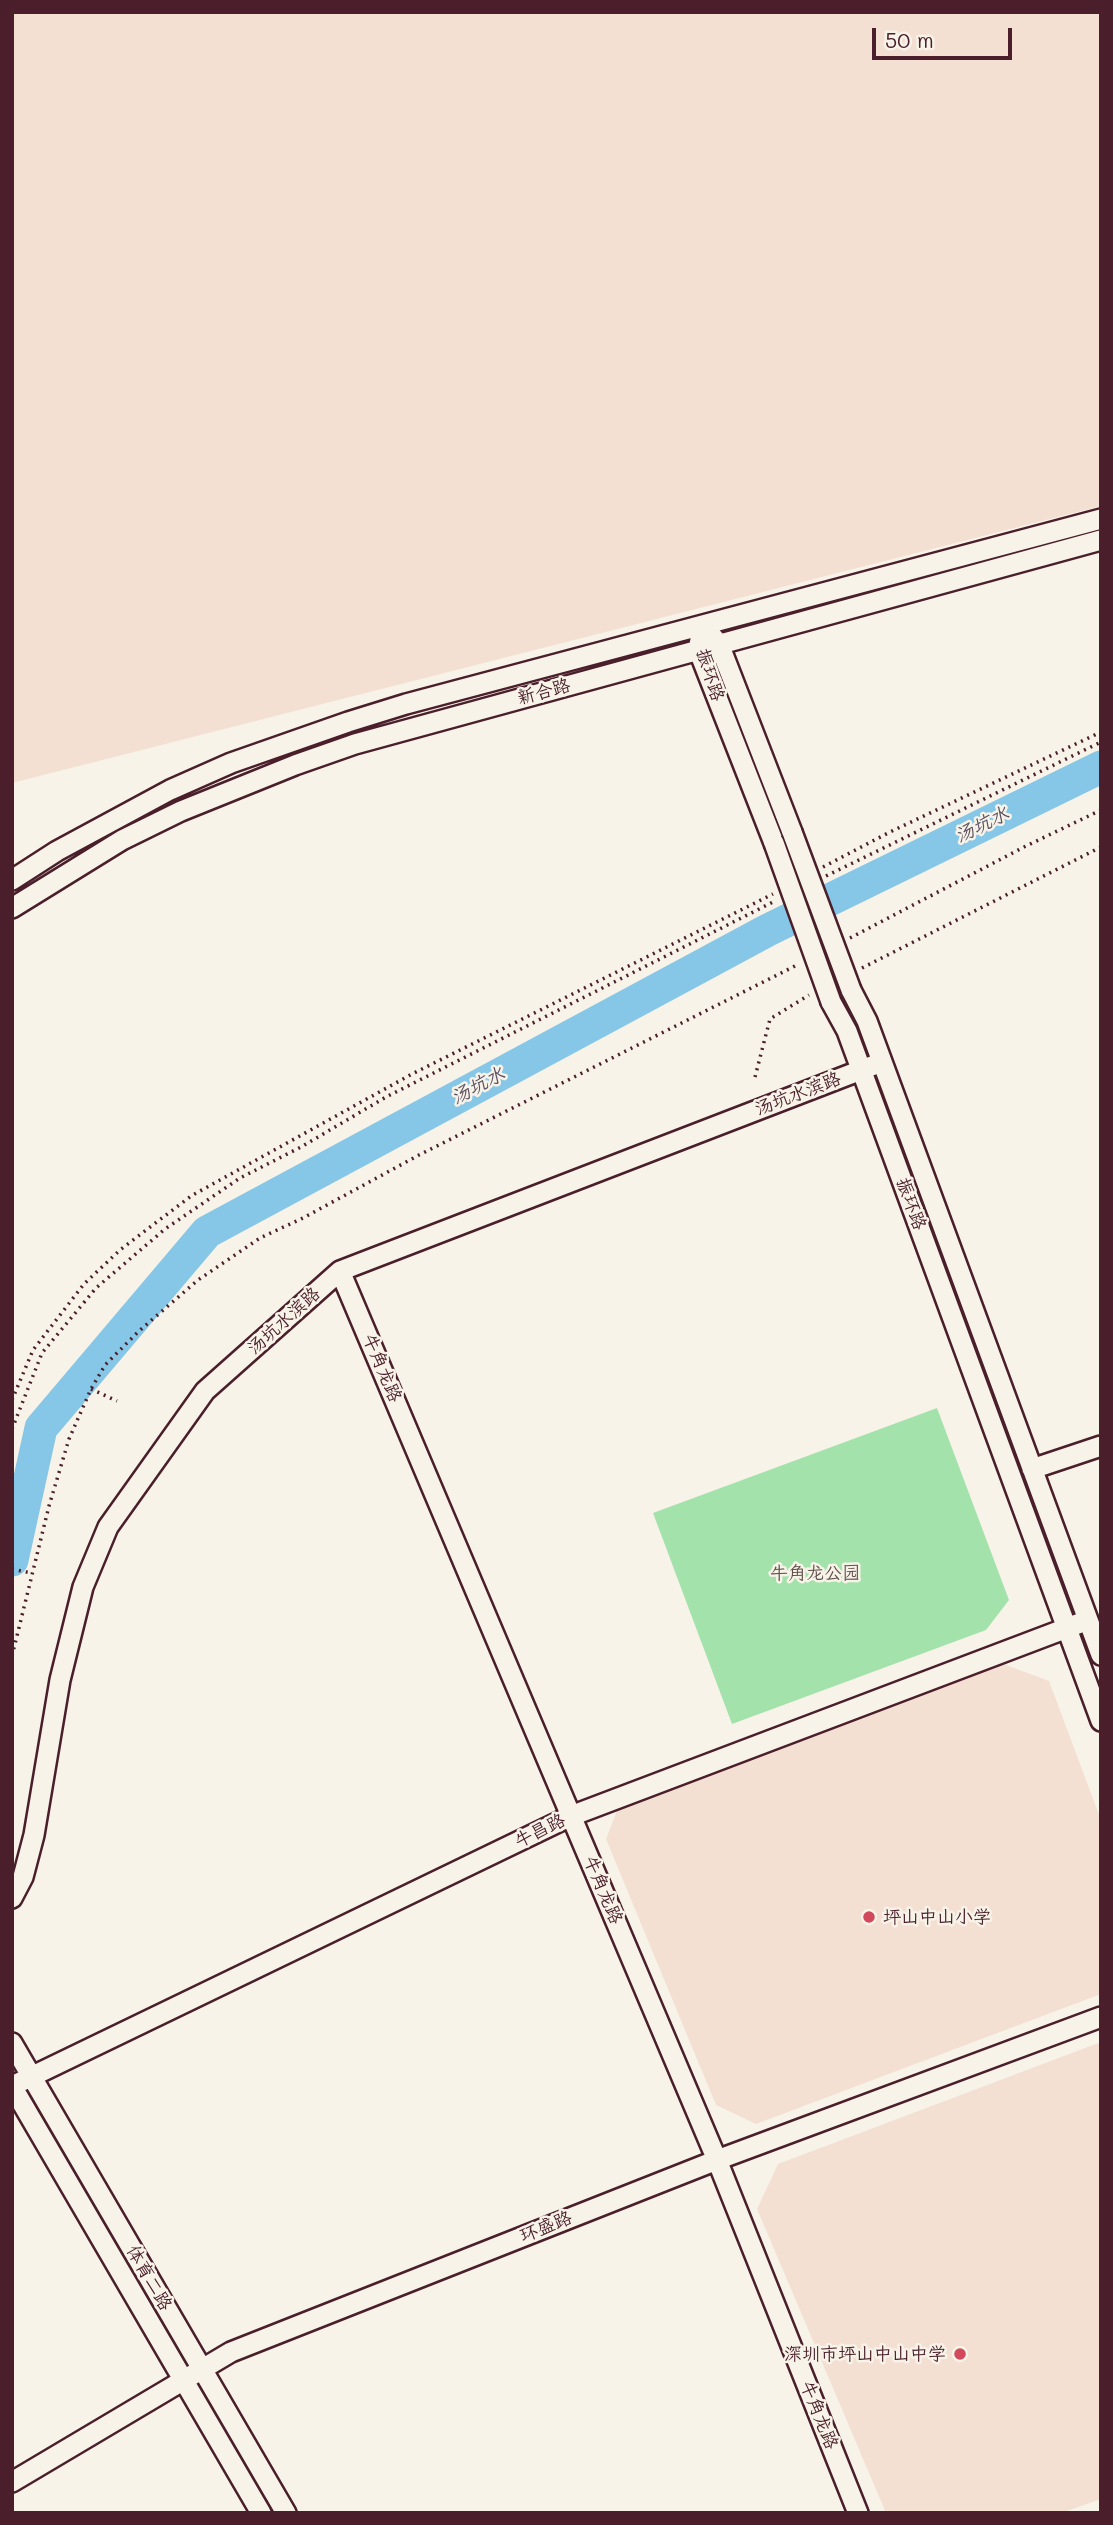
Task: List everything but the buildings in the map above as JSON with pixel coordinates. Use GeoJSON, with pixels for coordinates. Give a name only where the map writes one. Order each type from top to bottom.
{"type":"FeatureCollection","features":[{"type":"Feature","properties":{"kind":"street","name":"新合路"},"geometry":{"type":"LineString","coordinates":[[12,880],[57,850],[170,790],[274,747],[406,704],[1101,519]]}},
{"type":"Feature","properties":{"kind":"street","name":"新合路"},"geometry":{"type":"LineString","coordinates":[[12,908],[134,834],[181,811],[295,765],[412,727],[1101,540]]}},
{"type":"Feature","properties":{"kind":"street","name":"振环路"},"geometry":{"type":"LineString","coordinates":[[702,625],[719,644],[851,990],[867,1021],[1101,1655]]}},
{"type":"Feature","properties":{"kind":"street","name":"振环路"},"geometry":{"type":"LineString","coordinates":[[702,625],[698,649],[774,843],[824,997],[847,1031],[862,1070],[1101,1721]]}},
{"type":"Feature","properties":{"kind":"street","name":"汤坑水滨路"},"geometry":{"type":"LineString","coordinates":[[12,1898],[23,1877],[34,1835],[70,1633],[83,1587],[108,1527],[205,1391],[340,1271],[882,1062]]}},
{"type":"Feature","properties":{"kind":"street","name":"牛角龙路"},"geometry":{"type":"LineString","coordinates":[[340,1271],[717,2160],[858,2513]]}},
{"type":"Feature","properties":{"kind":"street"},"geometry":{"type":"LineString","coordinates":[[1032,1469],[1101,1446]]}},
{"type":"Feature","properties":{"kind":"street","name":"牛昌路"},"geometry":{"type":"LineString","coordinates":[[12,2086],[571,1816],[1087,1620]]}},
{"type":"Feature","properties":{"kind":"street","name":"环盛路"},"geometry":{"type":"LineString","coordinates":[[12,2482],[231,2352],[717,2160],[1101,2017]]}},
{"type":"Feature","properties":{"kind":"street","name":"体育二路"},"geometry":{"type":"LineString","coordinates":[[12,2043],[286,2513]]}},
{"type":"Feature","properties":{"kind":"street","name":"体育二路"},"geometry":{"type":"LineString","coordinates":[[12,2086],[261,2513]]}},
{"type":"Feature","properties":{"kind":"path"},"geometry":{"type":"LineString","coordinates":[[815,872],[890,832],[1101,732]]}},
{"type":"Feature","properties":{"kind":"path"},"geometry":{"type":"LineString","coordinates":[[824,877],[1101,742]]}},
{"type":"Feature","properties":{"kind":"path"},"geometry":{"type":"LineString","coordinates":[[848,939],[1101,810]]}},
{"type":"Feature","properties":{"kind":"path"},"geometry":{"type":"LineString","coordinates":[[862,968],[1101,847]]}},
{"type":"Feature","properties":{"kind":"path"},"geometry":{"type":"LineString","coordinates":[[12,1400],[33,1350],[84,1284],[120,1251],[191,1196],[383,1090],[608,974],[782,889]]}},
{"type":"Feature","properties":{"kind":"path"},"geometry":{"type":"LineString","coordinates":[[12,1429],[42,1353],[93,1291],[164,1229],[240,1178],[301,1147],[386,1097],[777,900]]}},
{"type":"Feature","properties":{"kind":"path"},"geometry":{"type":"LineString","coordinates":[[12,1656],[69,1439],[105,1365],[139,1331],[198,1280],[260,1238],[803,962]]}},
{"type":"Feature","properties":{"kind":"path"},"geometry":{"type":"LineString","coordinates":[[608,974],[612,984]]}},
{"type":"Feature","properties":{"kind":"path"},"geometry":{"type":"LineString","coordinates":[[755,1077],[770,1019],[824,997]]}},
{"type":"Feature","properties":{"kind":"path"},"geometry":{"type":"LineString","coordinates":[[383,1090],[386,1097]]}},
{"type":"Feature","properties":{"kind":"path"},"geometry":{"type":"LineString","coordinates":[[84,1284],[93,1291]]}},
{"type":"Feature","properties":{"kind":"path"},"geometry":{"type":"LineString","coordinates":[[91,1389],[117,1401]]}},
{"type":"Feature","properties":{"kind":"path"},"geometry":{"type":"LineString","coordinates":[[12,1569],[32,1573]]}},
{"type":"Feature","properties":{"kind":"shaded area"},"geometry":{"type":"Polygon","coordinates":[[[12,12],[1101,12],[1101,506],[12,783],[12,12]]]}},
{"type":"Feature","properties":{"kind":"shaded area","name":"坪山中山小学"},"geometry":{"type":"Polygon","coordinates":[[[998,1662],[1049,1681],[1101,1820],[1101,1994],[756,2124],[716,2105],[606,1839],[620,1803],[998,1662]]]}},
{"type":"Feature","properties":{"kind":"shaded area","name":"深圳市坪山中山中学"},"geometry":{"type":"Polygon","coordinates":[[[1101,2042],[1101,2499],[1061,2513],[886,2513],[757,2209],[778,2164],[1101,2042]]]}},
{"type":"Feature","properties":{"kind":"green space","name":"牛角龙公园"},"geometry":{"type":"Polygon","coordinates":[[[937,1408],[1009,1600],[986,1630],[732,1724],[653,1513],[937,1408]]]}},
{"type":"Feature","properties":{"kind":"waterway","name":"汤坑水"},"geometry":{"type":"LineString","coordinates":[[12,1560],[41,1428],[207,1232],[768,930],[1101,767]]}},
{"type":"Feature","properties":{"kind":"place","name":"坪山中山小学"},"geometry":{"type":"Point","coordinates":[869,1917]}},
{"type":"Feature","properties":{"kind":"place","name":"深圳市坪山中山中学"},"geometry":{"type":"Point","coordinates":[960,2354]}}]}
